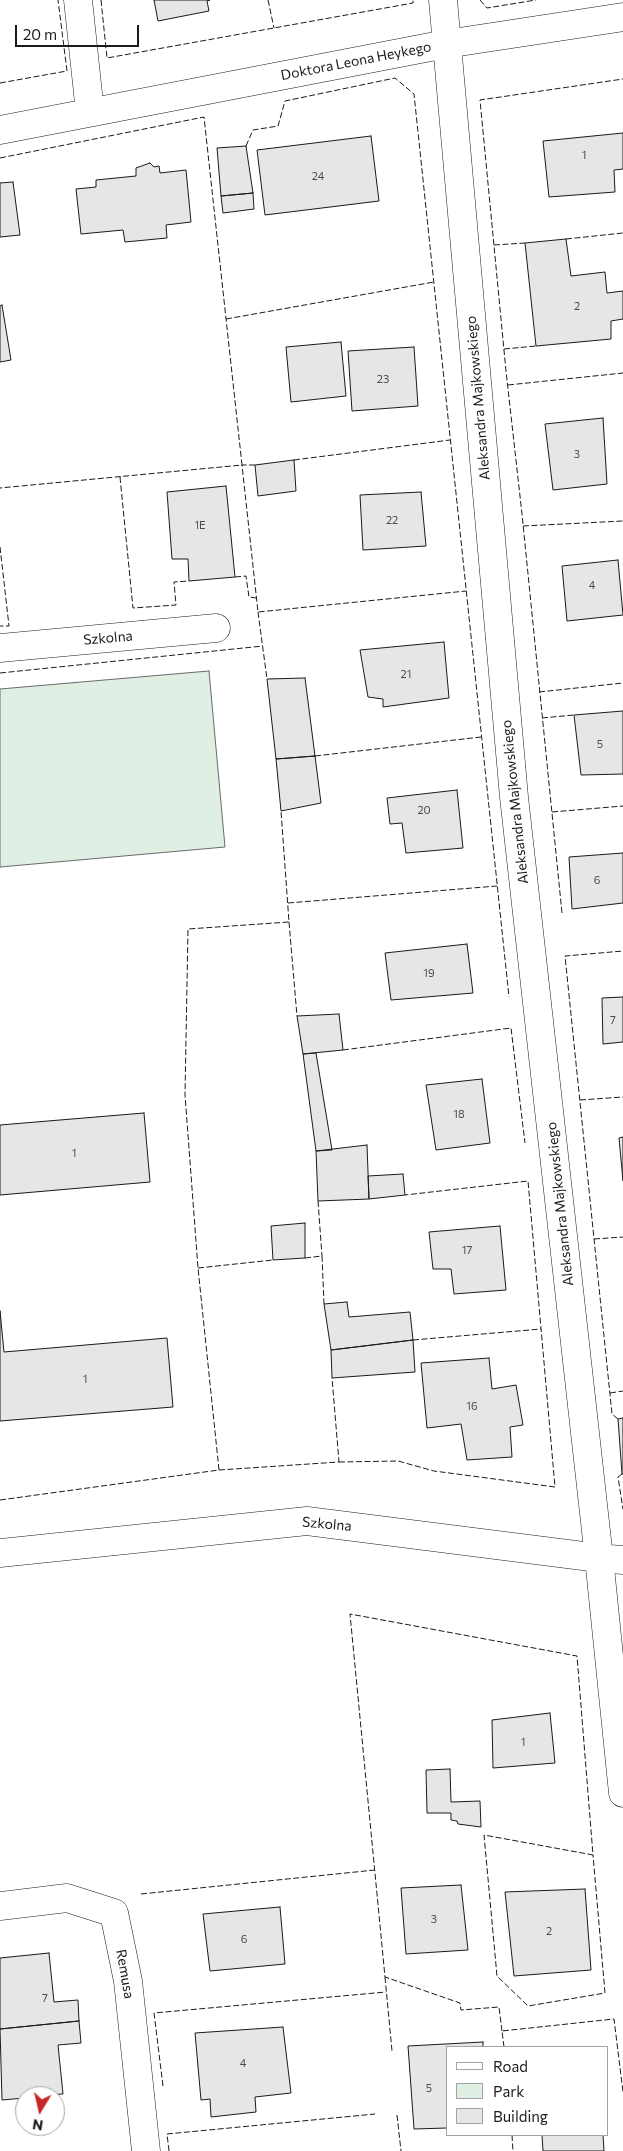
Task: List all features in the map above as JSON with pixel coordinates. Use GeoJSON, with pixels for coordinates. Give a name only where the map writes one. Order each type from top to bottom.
{"type":"FeatureCollection","features":[{"type":"Feature","properties":{"kind":"street"},"geometry":{"type":"LineString","coordinates":[[78,0],[90,112]]}},
{"type":"Feature","properties":{"kind":"street","name":"Aleksandra Majkowskiego"},"geometry":{"type":"LineString","coordinates":[[443,0],[514,797],[611,1559],[623,1793]]}},
{"type":"Feature","properties":{"kind":"street","name":"Doktora Leona Heykego"},"geometry":{"type":"LineString","coordinates":[[0,130],[446,44],[623,17]]}},
{"type":"Feature","properties":{"kind":"street","name":"Szkolna"},"geometry":{"type":"LineString","coordinates":[[0,648],[216,628]]}},
{"type":"Feature","properties":{"kind":"street","name":"Szkolna"},"geometry":{"type":"LineString","coordinates":[[0,1553],[307,1520],[611,1559]]}},
{"type":"Feature","properties":{"kind":"street","name":"Remusa"},"geometry":{"type":"LineString","coordinates":[[0,1906],[67,1898],[114,1913],[128,1981],[146,2151]]}},
{"type":"Feature","properties":{"kind":"green space"},"geometry":{"type":"Polygon","coordinates":[[[209,671],[225,847],[0,867],[0,689],[209,671]]]}},
{"type":"Feature","properties":{"kind":"building"},"geometry":{"type":"Polygon","coordinates":[[[154,0],[210,0],[207,1],[209,11],[158,21],[154,0]]]}},
{"type":"Feature","properties":{"kind":"building"},"geometry":{"type":"Polygon","coordinates":[[[623,133],[623,169],[614,170],[615,192],[549,197],[543,141],[623,133]]]}},
{"type":"Feature","properties":{"kind":"building"},"geometry":{"type":"Polygon","coordinates":[[[371,136],[379,201],[265,215],[257,150],[371,136]]]}},
{"type":"Feature","properties":{"kind":"building"},"geometry":{"type":"Polygon","coordinates":[[[246,146],[253,193],[221,196],[217,148],[246,146]]]}},
{"type":"Feature","properties":{"kind":"building"},"geometry":{"type":"Polygon","coordinates":[[[150,163],[154,167],[159,166],[160,173],[186,170],[191,222],[166,225],[167,238],[125,242],[123,230],[81,234],[76,189],[96,187],[96,180],[136,176],[136,168],[150,163]]]}},
{"type":"Feature","properties":{"kind":"building"},"geometry":{"type":"Polygon","coordinates":[[[13,182],[20,235],[0,237],[0,183],[13,182]]]}},
{"type":"Feature","properties":{"kind":"building"},"geometry":{"type":"Polygon","coordinates":[[[253,193],[254,209],[223,213],[221,196],[253,193]]]}},
{"type":"Feature","properties":{"kind":"building"},"geometry":{"type":"Polygon","coordinates":[[[566,239],[571,276],[605,272],[607,293],[623,291],[623,319],[611,321],[611,339],[536,346],[525,243],[566,239]]]}},
{"type":"Feature","properties":{"kind":"building"},"geometry":{"type":"Polygon","coordinates":[[[2,305],[11,360],[0,362],[0,306],[2,305]]]}},
{"type":"Feature","properties":{"kind":"building"},"geometry":{"type":"Polygon","coordinates":[[[341,342],[346,396],[291,402],[286,347],[341,342]]]}},
{"type":"Feature","properties":{"kind":"building"},"geometry":{"type":"Polygon","coordinates":[[[414,347],[418,406],[352,411],[348,351],[414,347]]]}},
{"type":"Feature","properties":{"kind":"building"},"geometry":{"type":"Polygon","coordinates":[[[603,418],[607,484],[553,490],[545,424],[603,418]]]}},
{"type":"Feature","properties":{"kind":"building"},"geometry":{"type":"Polygon","coordinates":[[[294,460],[296,491],[258,496],[255,465],[294,460]]]}},
{"type":"Feature","properties":{"kind":"building"},"geometry":{"type":"Polygon","coordinates":[[[226,486],[235,577],[189,581],[188,559],[172,559],[167,492],[226,486]]]}},
{"type":"Feature","properties":{"kind":"building"},"geometry":{"type":"Polygon","coordinates":[[[421,492],[426,546],[363,550],[360,495],[421,492]]]}},
{"type":"Feature","properties":{"kind":"building"},"geometry":{"type":"Polygon","coordinates":[[[618,560],[623,615],[567,621],[562,566],[618,560]]]}},
{"type":"Feature","properties":{"kind":"building"},"geometry":{"type":"Polygon","coordinates":[[[444,642],[449,698],[383,707],[383,699],[368,697],[360,650],[444,642]]]}},
{"type":"Feature","properties":{"kind":"building"},"geometry":{"type":"Polygon","coordinates":[[[305,678],[315,756],[276,759],[267,679],[305,678]]]}},
{"type":"Feature","properties":{"kind":"building"},"geometry":{"type":"Polygon","coordinates":[[[623,711],[623,774],[581,775],[574,715],[623,711]]]}},
{"type":"Feature","properties":{"kind":"building"},"geometry":{"type":"Polygon","coordinates":[[[315,756],[321,803],[281,811],[276,759],[315,756]]]}},
{"type":"Feature","properties":{"kind":"building"},"geometry":{"type":"Polygon","coordinates":[[[457,790],[463,848],[406,853],[402,823],[390,824],[387,798],[457,790]]]}},
{"type":"Feature","properties":{"kind":"building"},"geometry":{"type":"Polygon","coordinates":[[[623,853],[623,903],[572,909],[569,857],[623,853]]]}},
{"type":"Feature","properties":{"kind":"building"},"geometry":{"type":"Polygon","coordinates":[[[467,944],[473,993],[391,1000],[385,953],[467,944]]]}},
{"type":"Feature","properties":{"kind":"building"},"geometry":{"type":"Polygon","coordinates":[[[623,997],[623,1042],[603,1044],[602,998],[623,997]]]}},
{"type":"Feature","properties":{"kind":"building"},"geometry":{"type":"Polygon","coordinates":[[[339,1014],[343,1050],[303,1054],[297,1016],[339,1014]]]}},
{"type":"Feature","properties":{"kind":"building"},"geometry":{"type":"Polygon","coordinates":[[[316,1053],[332,1150],[316,1151],[303,1054],[316,1053]]]}},
{"type":"Feature","properties":{"kind":"building"},"geometry":{"type":"Polygon","coordinates":[[[482,1079],[490,1143],[436,1150],[426,1085],[482,1079]]]}},
{"type":"Feature","properties":{"kind":"building"},"geometry":{"type":"Polygon","coordinates":[[[144,1113],[150,1182],[0,1195],[0,1125],[144,1113]]]}},
{"type":"Feature","properties":{"kind":"building"},"geometry":{"type":"Polygon","coordinates":[[[623,1137],[623,1181],[619,1138],[623,1137]]]}},
{"type":"Feature","properties":{"kind":"building"},"geometry":{"type":"Polygon","coordinates":[[[367,1145],[369,1199],[318,1201],[316,1151],[367,1145]]]}},
{"type":"Feature","properties":{"kind":"building"},"geometry":{"type":"Polygon","coordinates":[[[403,1174],[405,1195],[369,1199],[368,1176],[403,1174]]]}},
{"type":"Feature","properties":{"kind":"building"},"geometry":{"type":"Polygon","coordinates":[[[305,1223],[305,1258],[273,1260],[271,1226],[305,1223]]]}},
{"type":"Feature","properties":{"kind":"building"},"geometry":{"type":"Polygon","coordinates":[[[500,1226],[506,1290],[454,1294],[451,1269],[433,1269],[429,1232],[500,1226]]]}},
{"type":"Feature","properties":{"kind":"building"},"geometry":{"type":"Polygon","coordinates":[[[347,1302],[349,1317],[410,1312],[413,1340],[331,1350],[324,1304],[347,1302]]]}},
{"type":"Feature","properties":{"kind":"building"},"geometry":{"type":"Polygon","coordinates":[[[0,1311],[4,1352],[167,1338],[173,1407],[0,1421],[0,1311]]]}},
{"type":"Feature","properties":{"kind":"building"},"geometry":{"type":"Polygon","coordinates":[[[413,1340],[415,1372],[332,1378],[331,1350],[413,1340]]]}},
{"type":"Feature","properties":{"kind":"building"},"geometry":{"type":"Polygon","coordinates":[[[489,1358],[492,1389],[516,1385],[523,1425],[510,1427],[512,1457],[467,1460],[461,1424],[427,1428],[421,1363],[489,1358]]]}},
{"type":"Feature","properties":{"kind":"building"},"geometry":{"type":"Polygon","coordinates":[[[623,1418],[623,1474],[622,1474],[618,1419],[623,1418]]]}},
{"type":"Feature","properties":{"kind":"building"},"geometry":{"type":"Polygon","coordinates":[[[550,1713],[555,1763],[493,1768],[492,1720],[550,1713]]]}},
{"type":"Feature","properties":{"kind":"building"},"geometry":{"type":"Polygon","coordinates":[[[450,1769],[451,1802],[480,1801],[481,1827],[458,1824],[457,1821],[451,1820],[451,1813],[427,1813],[426,1770],[450,1769]]]}},
{"type":"Feature","properties":{"kind":"building"},"geometry":{"type":"Polygon","coordinates":[[[461,1885],[468,1950],[406,1954],[401,1888],[461,1885]]]}},
{"type":"Feature","properties":{"kind":"building"},"geometry":{"type":"Polygon","coordinates":[[[585,1889],[591,1970],[514,1976],[505,1892],[585,1889]]]}},
{"type":"Feature","properties":{"kind":"building"},"geometry":{"type":"Polygon","coordinates":[[[280,1907],[285,1964],[210,1971],[203,1914],[280,1907]]]}},
{"type":"Feature","properties":{"kind":"building"},"geometry":{"type":"Polygon","coordinates":[[[49,1953],[54,2002],[78,2000],[79,2021],[0,2029],[0,1958],[49,1953]]]}},
{"type":"Feature","properties":{"kind":"building"},"geometry":{"type":"Polygon","coordinates":[[[79,2021],[81,2043],[58,2045],[62,2086],[15,2086],[15,2099],[2,2100],[0,2029],[79,2021]]]}},
{"type":"Feature","properties":{"kind":"building"},"geometry":{"type":"Polygon","coordinates":[[[283,2027],[291,2093],[255,2097],[256,2112],[211,2117],[210,2099],[201,2100],[195,2033],[283,2027]]]}},
{"type":"Feature","properties":{"kind":"building"},"geometry":{"type":"Polygon","coordinates":[[[483,2042],[483,2046],[446,2046],[446,2128],[414,2129],[408,2046],[483,2042]]]}},
{"type":"Feature","properties":{"kind":"building"},"geometry":{"type":"Polygon","coordinates":[[[542,2136],[603,2136],[604,2151],[543,2151],[542,2136]]]}},
{"type":"Feature","properties":{"kind":"fence"},"geometry":{"type":"LineString","coordinates":[[0,83],[67,71],[58,0]]}},
{"type":"Feature","properties":{"kind":"fence"},"geometry":{"type":"LineString","coordinates":[[101,0],[107,58],[413,3],[413,0]]}},
{"type":"Feature","properties":{"kind":"fence"},"geometry":{"type":"LineString","coordinates":[[268,0],[274,28]]}},
{"type":"Feature","properties":{"kind":"fence"},"geometry":{"type":"LineString","coordinates":[[480,0],[487,8],[536,0]]}},
{"type":"Feature","properties":{"kind":"fence"},"geometry":{"type":"LineString","coordinates":[[246,146],[253,130],[278,126],[285,101],[395,78],[414,94],[509,997]]}},
{"type":"Feature","properties":{"kind":"fence"},"geometry":{"type":"LineString","coordinates":[[562,913],[480,100],[623,79]]}},
{"type":"Feature","properties":{"kind":"fence"},"geometry":{"type":"LineString","coordinates":[[0,158],[204,117],[242,465],[0,488]]}},
{"type":"Feature","properties":{"kind":"fence"},"geometry":{"type":"LineString","coordinates":[[566,239],[623,233]]}},
{"type":"Feature","properties":{"kind":"fence"},"geometry":{"type":"LineString","coordinates":[[494,245],[525,243]]}},
{"type":"Feature","properties":{"kind":"fence"},"geometry":{"type":"LineString","coordinates":[[226,319],[434,282]]}},
{"type":"Feature","properties":{"kind":"fence"},"geometry":{"type":"LineString","coordinates":[[504,349],[536,346]]}},
{"type":"Feature","properties":{"kind":"fence"},"geometry":{"type":"LineString","coordinates":[[508,385],[623,373]]}},
{"type":"Feature","properties":{"kind":"fence"},"geometry":{"type":"LineString","coordinates":[[294,460],[450,440]]}},
{"type":"Feature","properties":{"kind":"fence"},"geometry":{"type":"LineString","coordinates":[[255,465],[242,465],[258,612],[466,591]]}},
{"type":"Feature","properties":{"kind":"fence"},"geometry":{"type":"LineString","coordinates":[[120,477],[133,608],[176,605],[174,582],[189,581]]}},
{"type":"Feature","properties":{"kind":"fence"},"geometry":{"type":"LineString","coordinates":[[523,526],[623,521]]}},
{"type":"Feature","properties":{"kind":"fence"},"geometry":{"type":"LineString","coordinates":[[0,547],[9,626],[0,626]]}},
{"type":"Feature","properties":{"kind":"fence"},"geometry":{"type":"LineString","coordinates":[[235,577],[246,576],[249,597],[256,598]]}},
{"type":"Feature","properties":{"kind":"fence"},"geometry":{"type":"LineString","coordinates":[[258,612],[267,679]]}},
{"type":"Feature","properties":{"kind":"fence"},"geometry":{"type":"LineString","coordinates":[[0,673],[263,646]]}},
{"type":"Feature","properties":{"kind":"fence"},"geometry":{"type":"LineString","coordinates":[[539,692],[623,683]]}},
{"type":"Feature","properties":{"kind":"fence"},"geometry":{"type":"LineString","coordinates":[[542,718],[574,715]]}},
{"type":"Feature","properties":{"kind":"fence"},"geometry":{"type":"LineString","coordinates":[[315,756],[481,737]]}},
{"type":"Feature","properties":{"kind":"fence"},"geometry":{"type":"LineString","coordinates":[[552,812],[623,806]]}},
{"type":"Feature","properties":{"kind":"fence"},"geometry":{"type":"LineString","coordinates":[[0,1500],[219,1470],[198,1268],[185,1095],[188,929],[289,922],[281,811]]}},
{"type":"Feature","properties":{"kind":"fence"},"geometry":{"type":"LineString","coordinates":[[288,903],[497,886]]}},
{"type":"Feature","properties":{"kind":"fence"},"geometry":{"type":"LineString","coordinates":[[289,922],[297,1016]]}},
{"type":"Feature","properties":{"kind":"fence"},"geometry":{"type":"LineString","coordinates":[[618,1419],[612,1414],[565,956],[623,951]]}},
{"type":"Feature","properties":{"kind":"fence"},"geometry":{"type":"LineString","coordinates":[[343,1050],[511,1028],[525,1143]]}},
{"type":"Feature","properties":{"kind":"fence"},"geometry":{"type":"LineString","coordinates":[[580,1100],[623,1097]]}},
{"type":"Feature","properties":{"kind":"fence"},"geometry":{"type":"LineString","coordinates":[[339,1462],[398,1461],[434,1471],[555,1487],[528,1181],[405,1195]]}},
{"type":"Feature","properties":{"kind":"fence"},"geometry":{"type":"LineString","coordinates":[[318,1201],[322,1256]]}},
{"type":"Feature","properties":{"kind":"fence"},"geometry":{"type":"LineString","coordinates":[[594,1239],[623,1237]]}},
{"type":"Feature","properties":{"kind":"fence"},"geometry":{"type":"LineString","coordinates":[[305,1258],[322,1256],[324,1304]]}},
{"type":"Feature","properties":{"kind":"fence"},"geometry":{"type":"LineString","coordinates":[[198,1268],[273,1260]]}},
{"type":"Feature","properties":{"kind":"fence"},"geometry":{"type":"LineString","coordinates":[[413,1340],[541,1329]]}},
{"type":"Feature","properties":{"kind":"fence"},"geometry":{"type":"LineString","coordinates":[[219,1470],[339,1462],[332,1378]]}},
{"type":"Feature","properties":{"kind":"fence"},"geometry":{"type":"LineString","coordinates":[[610,1393],[623,1391]]}},
{"type":"Feature","properties":{"kind":"fence"},"geometry":{"type":"LineString","coordinates":[[622,1474],[618,1477],[623,1509]]}},
{"type":"Feature","properties":{"kind":"fence"},"geometry":{"type":"LineString","coordinates":[[502,2031],[499,2007],[461,2010],[460,2003],[385,1977],[350,1614],[577,1656],[593,1855],[484,1835],[497,1976],[528,2006],[605,1993],[593,1855]]}},
{"type":"Feature","properties":{"kind":"fence"},"geometry":{"type":"LineString","coordinates":[[141,1894],[375,1870]]}},
{"type":"Feature","properties":{"kind":"fence"},"geometry":{"type":"LineString","coordinates":[[385,1977],[392,2051]]}},
{"type":"Feature","properties":{"kind":"fence"},"geometry":{"type":"LineString","coordinates":[[163,2086],[154,2013],[386,1992]]}},
{"type":"Feature","properties":{"kind":"fence"},"geometry":{"type":"LineString","coordinates":[[504,2046],[502,2031],[614,2019],[623,2092]]}},
{"type":"Feature","properties":{"kind":"fence"},"geometry":{"type":"LineString","coordinates":[[169,2151],[167,2134],[375,2114]]}},
{"type":"Feature","properties":{"kind":"fence"},"geometry":{"type":"LineString","coordinates":[[397,2115],[401,2151]]}},
{"type":"Feature","properties":{"kind":"fence"},"geometry":{"type":"LineString","coordinates":[[512,2136],[513,2151]]}}]}
